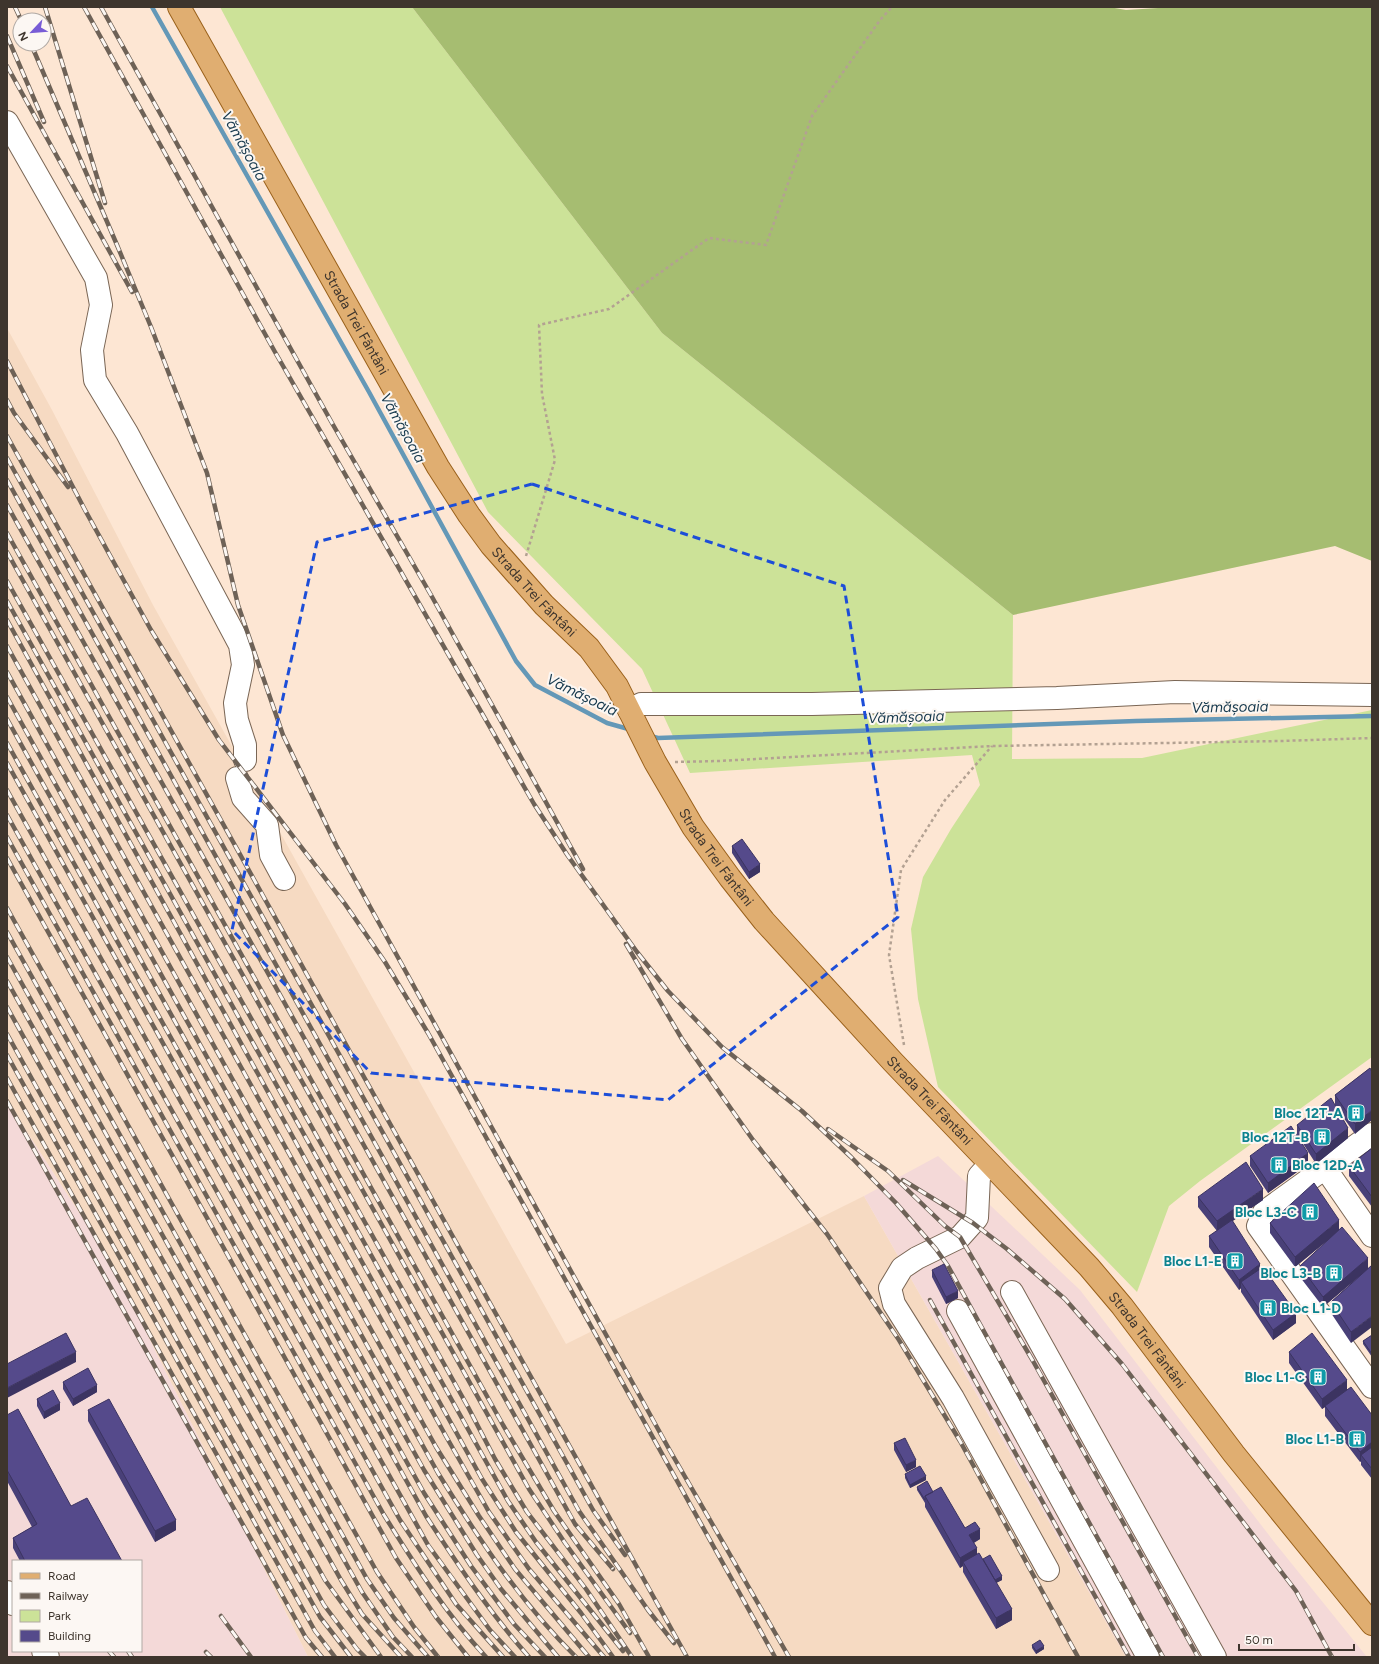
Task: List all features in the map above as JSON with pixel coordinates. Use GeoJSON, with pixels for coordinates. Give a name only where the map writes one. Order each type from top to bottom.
{"type":"FeatureCollection","features":[{"type":"Feature","properties":{"kind":"main road","name":"Strada Trei Fântâni"},"geometry":{"type":"LineString","coordinates":[[179,7],[438,468],[469,515],[513,572],[544,605],[589,648],[617,686],[650,753],[693,827],[730,878],[764,921],[893,1062],[1089,1267],[1122,1306],[1234,1454],[1372,1624]]}},
{"type":"Feature","properties":{"kind":"street"},"geometry":{"type":"LineString","coordinates":[[7,122],[96,278],[101,306],[92,350],[95,380],[127,433],[240,645],[243,665],[235,703],[237,720],[244,744],[241,769],[243,798],[267,825],[271,855],[284,879]]}},
{"type":"Feature","properties":{"kind":"street"},"geometry":{"type":"LineString","coordinates":[[631,713],[641,704],[812,704],[1057,698],[1175,692],[1372,695]]}},
{"type":"Feature","properties":{"kind":"street"},"geometry":{"type":"LineString","coordinates":[[1372,1134],[1264,1212],[1258,1226],[1372,1387]]}},
{"type":"Feature","properties":{"kind":"street"},"geometry":{"type":"LineString","coordinates":[[990,1164],[979,1176],[977,1218],[973,1223],[960,1237],[917,1258],[902,1268],[890,1288],[894,1304],[953,1398],[1048,1570]]}},
{"type":"Feature","properties":{"kind":"street"},"geometry":{"type":"LineString","coordinates":[[1325,1168],[1372,1236]]}},
{"type":"Feature","properties":{"kind":"street"},"geometry":{"type":"LineString","coordinates":[[1012,1292],[1215,1657]]}},
{"type":"Feature","properties":{"kind":"street"},"geometry":{"type":"LineString","coordinates":[[958,1311],[1148,1657]]}},
{"type":"Feature","properties":{"kind":"street"},"geometry":{"type":"LineString","coordinates":[[7,1592],[12,1602]]}},
{"type":"Feature","properties":{"kind":"path"},"geometry":{"type":"LineString","coordinates":[[513,572],[524,559],[556,460],[542,394],[539,325],[609,309],[709,238],[766,245],[812,116],[880,20],[892,7]]}},
{"type":"Feature","properties":{"kind":"path"},"geometry":{"type":"LineString","coordinates":[[650,753],[719,761],[992,746],[1281,742],[1372,738]]}},
{"type":"Feature","properties":{"kind":"path"},"geometry":{"type":"LineString","coordinates":[[893,1062],[905,1050],[889,955],[901,870],[945,800],[992,746]]}},
{"type":"Feature","properties":{"kind":"highlighted area"},"geometry":{"type":"Polygon","coordinates":[[[532,484],[844,586],[898,917],[668,1100],[371,1073],[232,930],[317,542],[532,484]]]}},
{"type":"Feature","properties":{"kind":"shaded area"},"geometry":{"type":"Polygon","coordinates":[[[7,328],[52,410],[153,605],[566,1344],[864,1196],[1126,1657],[308,1657],[111,1262],[7,1101],[7,328]]]}},
{"type":"Feature","properties":{"kind":"shaded area"},"geometry":{"type":"Polygon","coordinates":[[[7,1101],[111,1262],[308,1657],[7,1657],[7,1101]]]}},
{"type":"Feature","properties":{"kind":"shaded area"},"geometry":{"type":"Polygon","coordinates":[[[938,1156],[1080,1290],[1275,1543],[1367,1657],[1126,1657],[864,1196],[938,1156]]]}},
{"type":"Feature","properties":{"kind":"green space"},"geometry":{"type":"Polygon","coordinates":[[[220,7],[412,7],[662,333],[1013,615],[1012,759],[1142,758],[1372,710],[1372,1057],[1200,1181],[1169,1206],[1137,1292],[938,1087],[918,999],[911,929],[923,877],[951,829],[980,785],[972,755],[690,773],[642,669],[488,512],[220,7]]]}},
{"type":"Feature","properties":{"kind":"green space"},"geometry":{"type":"Polygon","coordinates":[[[412,7],[1109,7],[1126,10],[1174,7],[1372,7],[1372,561],[1335,546],[1013,615],[662,333],[412,7]]]}},
{"type":"Feature","properties":{"kind":"building"},"geometry":{"type":"Polygon","coordinates":[[[742,839],[760,864],[749,872],[732,846],[742,839]]]}},
{"type":"Feature","properties":{"kind":"building","name":"Bloc 12T-A"},"geometry":{"type":"Polygon","coordinates":[[[1370,1068],[1372,1072],[1372,1110],[1355,1124],[1335,1095],[1370,1068]]]}},
{"type":"Feature","properties":{"kind":"building","name":"Bloc 12T-B"},"geometry":{"type":"Polygon","coordinates":[[[1331,1098],[1348,1128],[1316,1154],[1297,1125],[1331,1098]]]}},
{"type":"Feature","properties":{"kind":"building","name":"Bloc 12D-A"},"geometry":{"type":"Polygon","coordinates":[[[1291,1126],[1308,1153],[1268,1183],[1250,1156],[1291,1126]]]}},
{"type":"Feature","properties":{"kind":"building"},"geometry":{"type":"Polygon","coordinates":[[[1372,1148],[1372,1197],[1349,1166],[1372,1148]]]}},
{"type":"Feature","properties":{"kind":"building"},"geometry":{"type":"Polygon","coordinates":[[[1246,1162],[1263,1189],[1217,1221],[1198,1197],[1246,1162]]]}},
{"type":"Feature","properties":{"kind":"building","name":"Bloc L3-C"},"geometry":{"type":"Polygon","coordinates":[[[1314,1183],[1339,1220],[1295,1257],[1270,1223],[1314,1183]]]}},
{"type":"Feature","properties":{"kind":"building","name":"Bloc L1-E"},"geometry":{"type":"Polygon","coordinates":[[[1232,1220],[1260,1264],[1239,1280],[1209,1236],[1232,1220]]]}},
{"type":"Feature","properties":{"kind":"building","name":"Bloc L3-B"},"geometry":{"type":"Polygon","coordinates":[[[1342,1227],[1368,1258],[1323,1297],[1300,1266],[1342,1227]]]}},
{"type":"Feature","properties":{"kind":"building"},"geometry":{"type":"Polygon","coordinates":[[[944,1264],[958,1291],[946,1297],[932,1270],[944,1264]]]}},
{"type":"Feature","properties":{"kind":"building"},"geometry":{"type":"Polygon","coordinates":[[[1372,1265],[1372,1316],[1351,1332],[1331,1302],[1372,1265]]]}},
{"type":"Feature","properties":{"kind":"building","name":"Bloc L1-D"},"geometry":{"type":"Polygon","coordinates":[[[1263,1267],[1296,1313],[1273,1330],[1241,1282],[1263,1267]]]}},
{"type":"Feature","properties":{"kind":"building"},"geometry":{"type":"Polygon","coordinates":[[[66,1333],[76,1352],[7,1388],[7,1364],[66,1333]]]}},
{"type":"Feature","properties":{"kind":"building","name":"Bloc L1-C"},"geometry":{"type":"Polygon","coordinates":[[[1312,1333],[1347,1380],[1322,1399],[1289,1352],[1312,1333]]]}},
{"type":"Feature","properties":{"kind":"building"},"geometry":{"type":"Polygon","coordinates":[[[1372,1335],[1372,1354],[1363,1341],[1372,1335]]]}},
{"type":"Feature","properties":{"kind":"building"},"geometry":{"type":"Polygon","coordinates":[[[88,1368],[97,1385],[73,1399],[63,1382],[88,1368]]]}},
{"type":"Feature","properties":{"kind":"building","name":"Bloc L1-B"},"geometry":{"type":"Polygon","coordinates":[[[1351,1387],[1372,1415],[1372,1442],[1360,1452],[1325,1406],[1351,1387]]]}},
{"type":"Feature","properties":{"kind":"building"},"geometry":{"type":"Polygon","coordinates":[[[53,1390],[60,1403],[44,1412],[37,1399],[53,1390]]]}},
{"type":"Feature","properties":{"kind":"building"},"geometry":{"type":"Polygon","coordinates":[[[109,1399],[176,1520],[155,1531],[88,1410],[109,1399]]]}},
{"type":"Feature","properties":{"kind":"building"},"geometry":{"type":"Polygon","coordinates":[[[18,1409],[71,1506],[87,1498],[121,1560],[24,1560],[13,1538],[37,1524],[7,1470],[7,1415],[18,1409]]]}},
{"type":"Feature","properties":{"kind":"building"},"geometry":{"type":"Polygon","coordinates":[[[905,1438],[916,1460],[906,1465],[894,1443],[905,1438]]]}},
{"type":"Feature","properties":{"kind":"building"},"geometry":{"type":"Polygon","coordinates":[[[1372,1447],[1372,1469],[1361,1455],[1372,1447]]]}},
{"type":"Feature","properties":{"kind":"building"},"geometry":{"type":"Polygon","coordinates":[[[920,1466],[926,1476],[910,1485],[905,1474],[920,1466]]]}},
{"type":"Feature","properties":{"kind":"building"},"geometry":{"type":"Polygon","coordinates":[[[927,1481],[933,1492],[925,1496],[925,1500],[917,1487],[927,1481]]]}},
{"type":"Feature","properties":{"kind":"building"},"geometry":{"type":"Polygon","coordinates":[[[941,1487],[965,1528],[975,1522],[980,1529],[969,1535],[977,1548],[960,1558],[925,1496],[941,1487]]]}},
{"type":"Feature","properties":{"kind":"building"},"geometry":{"type":"Polygon","coordinates":[[[979,1553],[1012,1609],[996,1618],[963,1562],[979,1553]]]}},
{"type":"Feature","properties":{"kind":"building"},"geometry":{"type":"Polygon","coordinates":[[[990,1555],[1002,1576],[995,1580],[983,1559],[990,1555]]]}},
{"type":"Feature","properties":{"kind":"building"},"geometry":{"type":"Polygon","coordinates":[[[1040,1640],[1044,1646],[1036,1651],[1032,1645],[1040,1640]]]}},
{"type":"Feature","properties":{"kind":"waterway","name":"Vămășoaia"},"geometry":{"type":"LineString","coordinates":[[152,7],[369,392],[516,661],[535,685],[607,723],[632,730]]}},
{"type":"Feature","properties":{"kind":"waterway","name":"Vămășoaia"},"geometry":{"type":"LineString","coordinates":[[650,736],[658,738],[1136,721],[1372,716]]}},
{"type":"Feature","properties":{"kind":"railway"},"geometry":{"type":"LineString","coordinates":[[15,7],[17,12]]}},
{"type":"Feature","properties":{"kind":"railway"},"geometry":{"type":"LineString","coordinates":[[45,7],[105,203]]}},
{"type":"Feature","properties":{"kind":"railway"},"geometry":{"type":"LineString","coordinates":[[84,7],[275,352],[534,804],[568,856],[637,952],[668,991],[722,1047],[802,1111],[851,1157],[896,1203],[936,1249],[948,1266],[1163,1657]]}},
{"type":"Feature","properties":{"kind":"railway"},"geometry":{"type":"LineString","coordinates":[[101,7],[332,423],[431,595],[583,869]]}},
{"type":"Feature","properties":{"kind":"railway"},"geometry":{"type":"LineString","coordinates":[[7,36],[44,122]]}},
{"type":"Feature","properties":{"kind":"railway"},"geometry":{"type":"LineString","coordinates":[[34,52],[151,327],[207,473],[238,605],[283,735],[336,845],[669,1449],[789,1657]]}},
{"type":"Feature","properties":{"kind":"railway"},"geometry":{"type":"LineString","coordinates":[[7,66],[132,292]]}},
{"type":"Feature","properties":{"kind":"railway"},"geometry":{"type":"LineString","coordinates":[[7,361],[85,510],[151,630],[219,740],[345,904],[385,962],[428,1033],[775,1657]]}},
{"type":"Feature","properties":{"kind":"railway"},"geometry":{"type":"LineString","coordinates":[[7,400],[14,413],[68,487]]}},
{"type":"Feature","properties":{"kind":"railway"},"geometry":{"type":"LineString","coordinates":[[7,436],[687,1657]]}},
{"type":"Feature","properties":{"kind":"railway"},"geometry":{"type":"LineString","coordinates":[[7,458],[593,1510],[625,1555]]}},
{"type":"Feature","properties":{"kind":"railway"},"geometry":{"type":"LineString","coordinates":[[7,480],[579,1511],[648,1610],[674,1643]]}},
{"type":"Feature","properties":{"kind":"railway"},"geometry":{"type":"LineString","coordinates":[[7,505],[575,1524],[613,1569]]}},
{"type":"Feature","properties":{"kind":"railway"},"geometry":{"type":"LineString","coordinates":[[7,533],[503,1425],[554,1511],[619,1604],[649,1657]]}},
{"type":"Feature","properties":{"kind":"railway"},"geometry":{"type":"LineString","coordinates":[[7,552],[529,1489],[565,1543],[630,1633]]}},
{"type":"Feature","properties":{"kind":"railway"},"geometry":{"type":"LineString","coordinates":[[7,581],[468,1407],[495,1459],[527,1512],[586,1589],[632,1657]]}},
{"type":"Feature","properties":{"kind":"railway"},"geometry":{"type":"LineString","coordinates":[[7,601],[508,1501],[536,1542],[623,1651]]}},
{"type":"Feature","properties":{"kind":"railway"},"geometry":{"type":"LineString","coordinates":[[7,620],[482,1479],[516,1532],[581,1613],[613,1657]]}},
{"type":"Feature","properties":{"kind":"railway"},"geometry":{"type":"LineString","coordinates":[[7,646],[489,1512],[529,1569],[604,1657]]}},
{"type":"Feature","properties":{"kind":"railway"},"geometry":{"type":"LineString","coordinates":[[7,672],[436,1447],[479,1516],[515,1569],[589,1657]]}},
{"type":"Feature","properties":{"kind":"railway"},"geometry":{"type":"LineString","coordinates":[[7,697],[438,1473],[501,1569],[537,1615],[576,1657]]}},
{"type":"Feature","properties":{"kind":"railway"},"geometry":{"type":"LineString","coordinates":[[7,719],[424,1470],[477,1555],[501,1589],[558,1657]]}},
{"type":"Feature","properties":{"kind":"railway"},"geometry":{"type":"LineString","coordinates":[[7,743],[424,1493],[471,1566],[514,1624],[545,1657]]}},
{"type":"Feature","properties":{"kind":"railway"},"geometry":{"type":"LineString","coordinates":[[7,763],[426,1516],[462,1571],[529,1657]]}},
{"type":"Feature","properties":{"kind":"railway"},"geometry":{"type":"LineString","coordinates":[[7,790],[428,1545],[490,1630],[515,1657]]}},
{"type":"Feature","properties":{"kind":"railway"},"geometry":{"type":"LineString","coordinates":[[7,815],[400,1520],[456,1604],[503,1657]]}},
{"type":"Feature","properties":{"kind":"railway"},"geometry":{"type":"LineString","coordinates":[[7,837],[384,1515],[419,1571],[444,1606],[471,1641],[486,1657]]}},
{"type":"Feature","properties":{"kind":"railway"},"geometry":{"type":"LineString","coordinates":[[7,858],[396,1558],[436,1617],[468,1657]]}},
{"type":"Feature","properties":{"kind":"railway"},"geometry":{"type":"LineString","coordinates":[[7,908],[377,1572],[414,1627],[438,1657]]}},
{"type":"Feature","properties":{"kind":"railway"},"geometry":{"type":"LineString","coordinates":[[7,932],[367,1579],[394,1618],[428,1657]]}},
{"type":"Feature","properties":{"kind":"railway"},"geometry":{"type":"LineString","coordinates":[[626,944],[682,1039],[753,1140],[827,1234],[899,1340],[960,1441],[1078,1657]]}},
{"type":"Feature","properties":{"kind":"railway"},"geometry":{"type":"LineString","coordinates":[[7,957],[362,1592],[393,1637],[412,1657]]}},
{"type":"Feature","properties":{"kind":"railway"},"geometry":{"type":"LineString","coordinates":[[7,981],[341,1580],[362,1614],[401,1657]]}},
{"type":"Feature","properties":{"kind":"railway"},"geometry":{"type":"LineString","coordinates":[[7,1007],[325,1580],[381,1657]]}},
{"type":"Feature","properties":{"kind":"railway"},"geometry":{"type":"LineString","coordinates":[[7,1034],[324,1605],[357,1649],[365,1657]]}},
{"type":"Feature","properties":{"kind":"railway"},"geometry":{"type":"LineString","coordinates":[[7,1055],[320,1617],[351,1657]]}},
{"type":"Feature","properties":{"kind":"railway"},"geometry":{"type":"LineString","coordinates":[[7,1078],[315,1631],[335,1657]]}},
{"type":"Feature","properties":{"kind":"railway"},"geometry":{"type":"LineString","coordinates":[[7,1101],[306,1638],[322,1657]]}},
{"type":"Feature","properties":{"kind":"railway"},"geometry":{"type":"LineString","coordinates":[[828,1129],[888,1171],[945,1226],[960,1237],[1033,1361],[1198,1657]]}},
{"type":"Feature","properties":{"kind":"railway"},"geometry":{"type":"LineString","coordinates":[[903,1180],[973,1223],[1007,1249],[1065,1299],[1122,1364],[1296,1591],[1332,1657]]}},
{"type":"Feature","properties":{"kind":"railway"},"geometry":{"type":"LineString","coordinates":[[930,1300],[1129,1657]]}},
{"type":"Feature","properties":{"kind":"railway"},"geometry":{"type":"LineString","coordinates":[[221,1616],[251,1657]]}},
{"type":"Feature","properties":{"kind":"railway"},"geometry":{"type":"LineString","coordinates":[[110,1652],[114,1657]]}},
{"type":"Feature","properties":{"kind":"railway"},"geometry":{"type":"LineString","coordinates":[[129,1652],[132,1657]]}},
{"type":"Feature","properties":{"kind":"railway"},"geometry":{"type":"LineString","coordinates":[[206,1652],[211,1657]]}},
{"type":"Feature","properties":{"kind":"place","name":"Bloc 12T-A"},"geometry":{"type":"Point","coordinates":[1356,1113]}},
{"type":"Feature","properties":{"kind":"place","name":"Bloc 12T-B"},"geometry":{"type":"Point","coordinates":[1322,1137]}},
{"type":"Feature","properties":{"kind":"place","name":"Bloc 12D-A"},"geometry":{"type":"Point","coordinates":[1279,1165]}},
{"type":"Feature","properties":{"kind":"place","name":"Bloc L3-C"},"geometry":{"type":"Point","coordinates":[1310,1212]}},
{"type":"Feature","properties":{"kind":"place","name":"Bloc L1-E"},"geometry":{"type":"Point","coordinates":[1235,1261]}},
{"type":"Feature","properties":{"kind":"place","name":"Bloc L3-B"},"geometry":{"type":"Point","coordinates":[1334,1273]}},
{"type":"Feature","properties":{"kind":"place","name":"Bloc L1-D"},"geometry":{"type":"Point","coordinates":[1268,1308]}},
{"type":"Feature","properties":{"kind":"place","name":"Bloc L1-C"},"geometry":{"type":"Point","coordinates":[1318,1377]}},
{"type":"Feature","properties":{"kind":"place","name":"Bloc L1-B"},"geometry":{"type":"Point","coordinates":[1357,1439]}}]}
